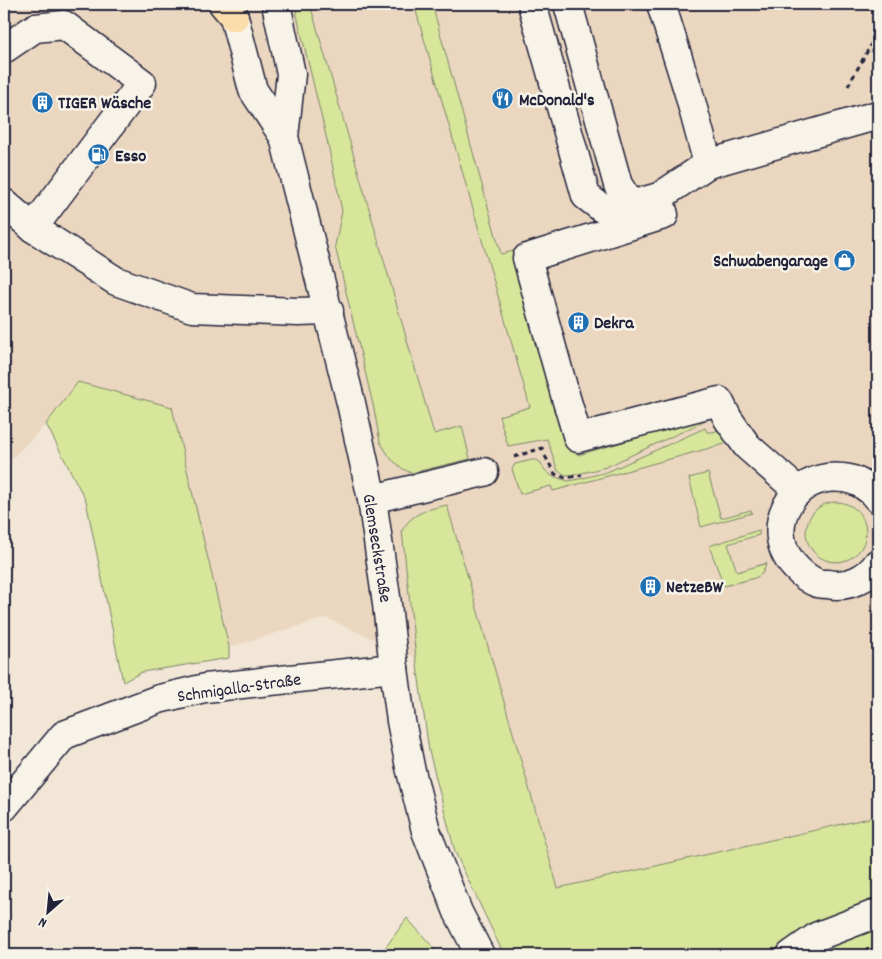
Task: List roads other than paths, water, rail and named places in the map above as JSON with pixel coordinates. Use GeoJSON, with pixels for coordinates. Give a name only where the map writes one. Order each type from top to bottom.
{"type":"FeatureCollection","features":[{"type":"Feature","properties":{"kind":"street","name":"Glemseckstraße"},"geometry":{"type":"LineString","coordinates":[[276,4],[291,74],[284,136],[305,224],[329,311],[372,499],[394,668],[410,767],[426,830],[458,912],[480,955]]}},
{"type":"Feature","properties":{"kind":"street"},"geometry":{"type":"LineString","coordinates":[[532,4],[586,196],[603,209],[631,205],[660,197],[708,164],[878,115]]}},
{"type":"Feature","properties":{"kind":"street"},"geometry":{"type":"LineString","coordinates":[[568,4],[618,185],[631,205]]}},
{"type":"Feature","properties":{"kind":"street"},"geometry":{"type":"LineString","coordinates":[[662,4],[708,164]]}},
{"type":"Feature","properties":{"kind":"street","name":"Glemseckstraße"},"geometry":{"type":"LineString","coordinates":[[229,8],[253,90],[284,136]]}},
{"type":"Feature","properties":{"kind":"street"},"geometry":{"type":"LineString","coordinates":[[4,48],[35,28],[64,24],[142,83],[33,228]]}},
{"type":"Feature","properties":{"kind":"street"},"geometry":{"type":"LineString","coordinates":[[660,197],[664,215],[527,258],[578,438],[719,401],[728,419],[747,446],[798,491]]}},
{"type":"Feature","properties":{"kind":"street"},"geometry":{"type":"LineString","coordinates":[[4,203],[33,228],[116,281],[192,308],[298,312],[329,311]]}},
{"type":"Feature","properties":{"kind":"street"},"geometry":{"type":"LineString","coordinates":[[372,499],[484,472]]}},
{"type":"Feature","properties":{"kind":"street"},"geometry":{"type":"LineString","coordinates":[[873,488],[849,478],[835,476],[821,478],[809,483],[787,503],[782,518],[780,534],[783,550],[791,563],[802,574],[816,582],[832,585],[848,584],[863,578],[878,563]]}},
{"type":"Feature","properties":{"kind":"street","name":"Schmigalla-Straße"},"geometry":{"type":"LineString","coordinates":[[4,807],[64,736],[159,699],[205,688],[394,668]]}},
{"type":"Feature","properties":{"kind":"street"},"geometry":{"type":"LineString","coordinates":[[791,955],[818,936],[878,913]]}},
{"type":"Feature","properties":{"kind":"place","name":"McDonald's"},"geometry":{"type":"Point","coordinates":[503,99]}},
{"type":"Feature","properties":{"kind":"place","name":"TIGER Wäsche"},"geometry":{"type":"Point","coordinates":[42,102]}},
{"type":"Feature","properties":{"kind":"place","name":"Esso"},"geometry":{"type":"Point","coordinates":[99,155]}},
{"type":"Feature","properties":{"kind":"place","name":"Schwabengarage"},"geometry":{"type":"Point","coordinates":[844,260]}},
{"type":"Feature","properties":{"kind":"place","name":"Dekra"},"geometry":{"type":"Point","coordinates":[578,322]}},
{"type":"Feature","properties":{"kind":"place","name":"NetzeBW"},"geometry":{"type":"Point","coordinates":[650,586]}}]}
